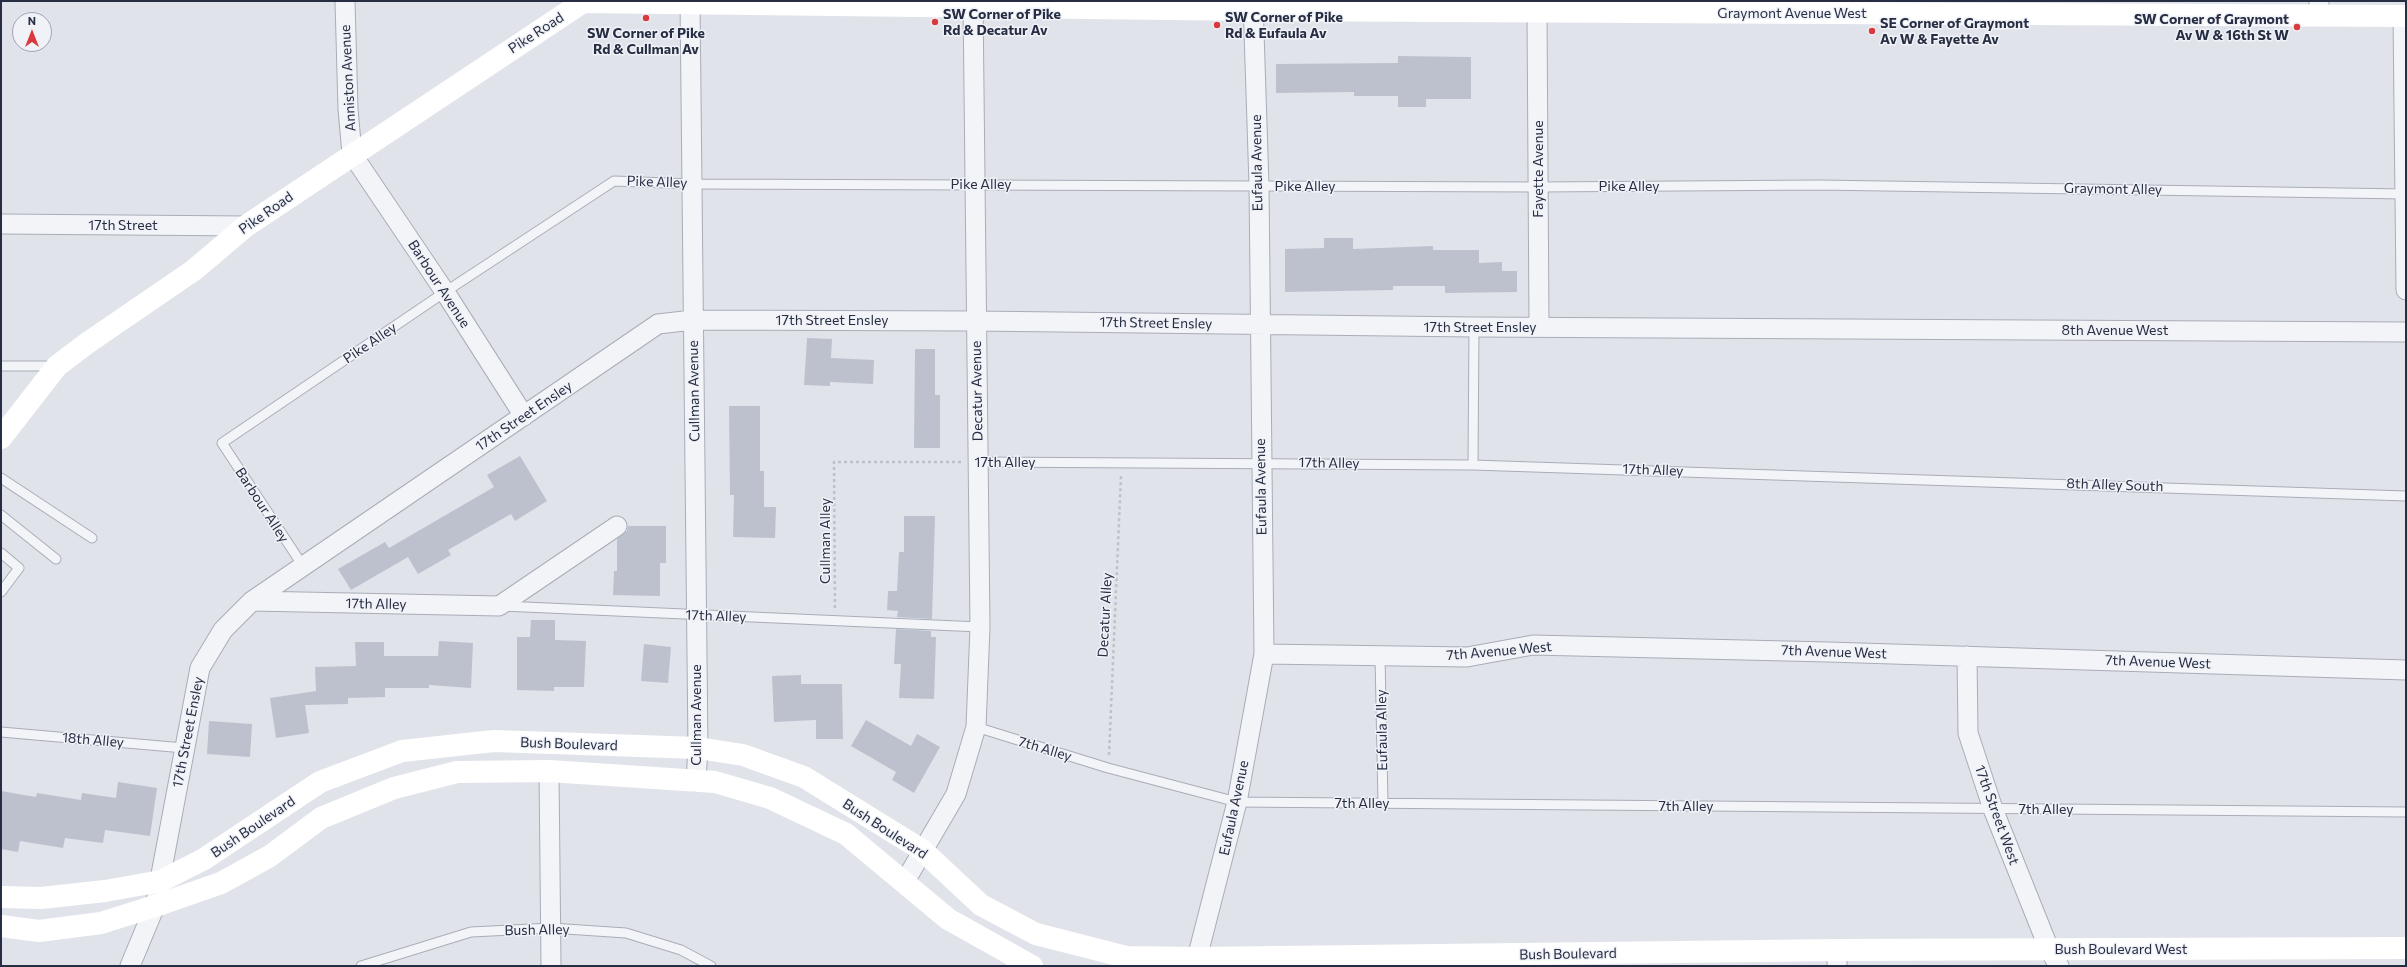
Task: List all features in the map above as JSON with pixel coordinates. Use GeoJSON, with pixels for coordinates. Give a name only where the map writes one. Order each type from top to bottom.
{"type":"FeatureCollection","features":[{"type":"Feature","properties":{"kind":"main road","name":"Pike Road"},"geometry":{"type":"LineString","coordinates":[[1,438],[57,366],[86,344],[194,270],[246,226],[575,1],[1253,5],[1537,12]]}},
{"type":"Feature","properties":{"kind":"main road","name":"Graymont Avenue West"},"geometry":{"type":"LineString","coordinates":[[1537,12],[2319,8],[2405,16]]}},
{"type":"Feature","properties":{"kind":"main road","name":"Bush Boulevard"},"geometry":{"type":"LineString","coordinates":[[1,896],[41,898],[105,891],[161,881],[204,859],[320,782],[402,751],[494,741],[698,748],[742,755],[804,777],[922,850],[981,905],[1036,934],[1126,957],[1196,962],[1837,958]]}},
{"type":"Feature","properties":{"kind":"main road","name":"Bush Boulevard"},"geometry":{"type":"LineString","coordinates":[[1,926],[39,931],[101,923],[156,906],[221,883],[270,856],[321,818],[394,788],[456,772],[549,771],[716,782],[770,798],[846,834],[948,919],[1032,966]]}},
{"type":"Feature","properties":{"kind":"main road","name":"Bush Boulevard West"},"geometry":{"type":"LineString","coordinates":[[1837,958],[2054,957],[2406,948]]}},
{"type":"Feature","properties":{"kind":"street","name":"Anniston Avenue"},"geometry":{"type":"LineString","coordinates":[[345,1],[348,109],[352,154]]}},
{"type":"Feature","properties":{"kind":"street","name":"Cullman Avenue"},"geometry":{"type":"LineString","coordinates":[[690,2],[698,748],[696,781]]}},
{"type":"Feature","properties":{"kind":"street","name":"Decatur Avenue"},"geometry":{"type":"LineString","coordinates":[[904,883],[956,794],[976,727],[980,627],[973,4]]}},
{"type":"Feature","properties":{"kind":"street","name":"Eufaula Avenue"},"geometry":{"type":"LineString","coordinates":[[1196,962],[1237,802],[1264,654],[1259,324],[1259,185],[1253,5]]}},
{"type":"Feature","properties":{"kind":"street","name":"Fayette Avenue"},"geometry":{"type":"LineString","coordinates":[[1537,12],[1539,327]]}},
{"type":"Feature","properties":{"kind":"street"},"geometry":{"type":"LineString","coordinates":[[2405,16],[2406,290]]}},
{"type":"Feature","properties":{"kind":"street","name":"Barbour Avenue"},"geometry":{"type":"LineString","coordinates":[[352,154],[445,292],[524,416]]}},
{"type":"Feature","properties":{"kind":"street","name":"17th Street"},"geometry":{"type":"LineString","coordinates":[[1,224],[246,226]]}},
{"type":"Feature","properties":{"kind":"street","name":"17th Street Ensley"},"geometry":{"type":"LineString","coordinates":[[130,966],[156,906],[200,668],[223,630],[252,601],[658,324],[693,320],[976,321],[1474,327],[1825,329]]}},
{"type":"Feature","properties":{"kind":"street","name":"8th Avenue West"},"geometry":{"type":"LineString","coordinates":[[1825,329],[2406,332]]}},
{"type":"Feature","properties":{"kind":"street"},"geometry":{"type":"LineString","coordinates":[[499,606],[617,526]]}},
{"type":"Feature","properties":{"kind":"street","name":"17th Alley"},"geometry":{"type":"LineString","coordinates":[[252,601],[499,606]]}},
{"type":"Feature","properties":{"kind":"street","name":"7th Avenue West"},"geometry":{"type":"LineString","coordinates":[[1264,654],[1467,657],[1533,645],[1967,656],[2406,670]]}},
{"type":"Feature","properties":{"kind":"street","name":"17th Street West"},"geometry":{"type":"LineString","coordinates":[[1967,656],[1968,733],[1993,809],[2054,957]]}},
{"type":"Feature","properties":{"kind":"street"},"geometry":{"type":"LineString","coordinates":[[549,771],[552,966]]}},
{"type":"Feature","properties":{"kind":"lane","name":"Pike Alley"},"geometry":{"type":"LineString","coordinates":[[222,443],[445,292],[614,181],[692,184],[1538,187],[1819,185]]}},
{"type":"Feature","properties":{"kind":"lane","name":"Graymont Alley"},"geometry":{"type":"LineString","coordinates":[[1819,185],[2406,194]]}},
{"type":"Feature","properties":{"kind":"lane"},"geometry":{"type":"LineString","coordinates":[[1473,465],[1474,327]]}},
{"type":"Feature","properties":{"kind":"lane"},"geometry":{"type":"LineString","coordinates":[[1,366],[57,366]]}},
{"type":"Feature","properties":{"kind":"lane","name":"Barbour Alley"},"geometry":{"type":"LineString","coordinates":[[222,443],[303,566]]}},
{"type":"Feature","properties":{"kind":"lane","name":"17th Alley"},"geometry":{"type":"LineString","coordinates":[[979,462],[1261,462],[1473,465],[1823,475]]}},
{"type":"Feature","properties":{"kind":"lane","name":"8th Alley South"},"geometry":{"type":"LineString","coordinates":[[1823,475],[2406,496]]}},
{"type":"Feature","properties":{"kind":"lane"},"geometry":{"type":"LineString","coordinates":[[1,478],[92,538]]}},
{"type":"Feature","properties":{"kind":"lane"},"geometry":{"type":"LineString","coordinates":[[1,515],[56,559]]}},
{"type":"Feature","properties":{"kind":"lane"},"geometry":{"type":"LineString","coordinates":[[1,553],[20,568],[1,592]]}},
{"type":"Feature","properties":{"kind":"lane","name":"17th Alley"},"geometry":{"type":"LineString","coordinates":[[499,606],[980,627]]}},
{"type":"Feature","properties":{"kind":"lane","name":"Eufaula Alley"},"geometry":{"type":"LineString","coordinates":[[1380,656],[1383,803]]}},
{"type":"Feature","properties":{"kind":"lane","name":"7th Alley"},"geometry":{"type":"LineString","coordinates":[[976,727],[1108,768],[1237,802],[2406,812]]}},
{"type":"Feature","properties":{"kind":"lane","name":"18th Alley"},"geometry":{"type":"LineString","coordinates":[[1,732],[184,748]]}},
{"type":"Feature","properties":{"kind":"lane","name":"Bush Alley"},"geometry":{"type":"LineString","coordinates":[[361,966],[470,932],[551,928],[626,933],[680,950],[711,966]]}},
{"type":"Feature","properties":{"kind":"path","name":"17th Alley"},"geometry":{"type":"LineString","coordinates":[[834,462],[979,462]]}},
{"type":"Feature","properties":{"kind":"path","name":"Cullman Alley"},"geometry":{"type":"LineString","coordinates":[[834,462],[835,620]]}},
{"type":"Feature","properties":{"kind":"path","name":"Decatur Alley"},"geometry":{"type":"LineString","coordinates":[[1108,768],[1122,462]]}},
{"type":"Feature","properties":{"kind":"building"},"geometry":{"type":"Polygon","coordinates":[[[1398,56],[1471,57],[1471,99],[1426,99],[1426,107],[1398,107],[1398,96],[1354,96],[1354,92],[1276,93],[1276,64],[1398,63],[1398,56]]]}},
{"type":"Feature","properties":{"kind":"building"},"geometry":{"type":"Polygon","coordinates":[[[1324,238],[1353,238],[1353,249],[1433,246],[1433,250],[1479,250],[1479,263],[1502,262],[1502,271],[1517,271],[1517,292],[1445,293],[1445,286],[1393,286],[1393,290],[1285,292],[1285,249],[1324,248],[1324,238]]]}},
{"type":"Feature","properties":{"kind":"building"},"geometry":{"type":"Polygon","coordinates":[[[807,338],[832,339],[831,358],[874,360],[873,384],[830,382],[830,386],[804,385],[807,338]]]}},
{"type":"Feature","properties":{"kind":"building"},"geometry":{"type":"Polygon","coordinates":[[[915,349],[935,349],[935,395],[940,395],[940,448],[914,448],[915,349]]]}},
{"type":"Feature","properties":{"kind":"building"},"geometry":{"type":"Polygon","coordinates":[[[729,406],[760,406],[760,471],[764,471],[764,507],[776,507],[775,538],[733,537],[734,495],[730,495],[729,406]]]}},
{"type":"Feature","properties":{"kind":"building"},"geometry":{"type":"Polygon","coordinates":[[[520,456],[547,501],[515,521],[511,514],[448,550],[451,555],[418,574],[408,557],[351,590],[338,569],[385,542],[389,548],[494,487],[487,475],[520,456]]]}},
{"type":"Feature","properties":{"kind":"building"},"geometry":{"type":"Polygon","coordinates":[[[904,516],[935,516],[932,619],[897,617],[898,611],[887,610],[888,591],[897,591],[899,552],[904,552],[904,516]]]}},
{"type":"Feature","properties":{"kind":"building"},"geometry":{"type":"Polygon","coordinates":[[[628,526],[666,526],[666,563],[660,563],[660,596],[613,595],[614,571],[617,571],[617,539],[627,531],[628,526]]]}},
{"type":"Feature","properties":{"kind":"building"},"geometry":{"type":"Polygon","coordinates":[[[531,620],[555,620],[555,640],[586,641],[584,687],[554,687],[554,691],[517,690],[517,637],[530,637],[531,620]]]}},
{"type":"Feature","properties":{"kind":"building"},"geometry":{"type":"Polygon","coordinates":[[[896,629],[931,631],[931,637],[936,637],[934,699],[899,698],[901,664],[894,664],[896,629]]]}},
{"type":"Feature","properties":{"kind":"building"},"geometry":{"type":"Polygon","coordinates":[[[439,641],[473,643],[471,688],[429,685],[429,688],[385,688],[385,697],[348,698],[348,704],[305,705],[309,733],[276,738],[270,698],[316,691],[315,667],[356,666],[355,642],[384,642],[384,656],[438,656],[439,641]]]}},
{"type":"Feature","properties":{"kind":"building"},"geometry":{"type":"Polygon","coordinates":[[[644,644],[671,647],[668,683],[641,681],[644,644]]]}},
{"type":"Feature","properties":{"kind":"building"},"geometry":{"type":"Polygon","coordinates":[[[801,675],[801,684],[842,684],[843,739],[816,739],[816,720],[774,722],[772,676],[801,675]]]}},
{"type":"Feature","properties":{"kind":"building"},"geometry":{"type":"Polygon","coordinates":[[[866,720],[911,746],[917,734],[940,747],[914,793],[892,780],[896,772],[851,746],[866,720]]]}},
{"type":"Feature","properties":{"kind":"building"},"geometry":{"type":"Polygon","coordinates":[[[209,721],[252,724],[250,757],[207,754],[209,721]]]}},
{"type":"Feature","properties":{"kind":"building"},"geometry":{"type":"Polygon","coordinates":[[[118,782],[157,788],[150,836],[105,830],[103,843],[65,838],[63,848],[20,841],[18,852],[1,849],[1,791],[36,797],[37,793],[81,800],[82,793],[116,798],[118,782]]]}},
{"type":"Feature","properties":{"kind":"place","name":"SW Corner of Pike Rd & Cullman Av"},"geometry":{"type":"Point","coordinates":[646,18]}},
{"type":"Feature","properties":{"kind":"place","name":"SW Corner of Pike Rd & Decatur Av"},"geometry":{"type":"Point","coordinates":[935,22]}},
{"type":"Feature","properties":{"kind":"place","name":"SW Corner of Pike Rd & Eufaula Av"},"geometry":{"type":"Point","coordinates":[1217,25]}},
{"type":"Feature","properties":{"kind":"place","name":"SW Corner of Graymont Av W & 16th St W"},"geometry":{"type":"Point","coordinates":[2297,27]}},
{"type":"Feature","properties":{"kind":"place","name":"SE Corner of Graymont Av W & Fayette Av"},"geometry":{"type":"Point","coordinates":[1872,31]}}]}
